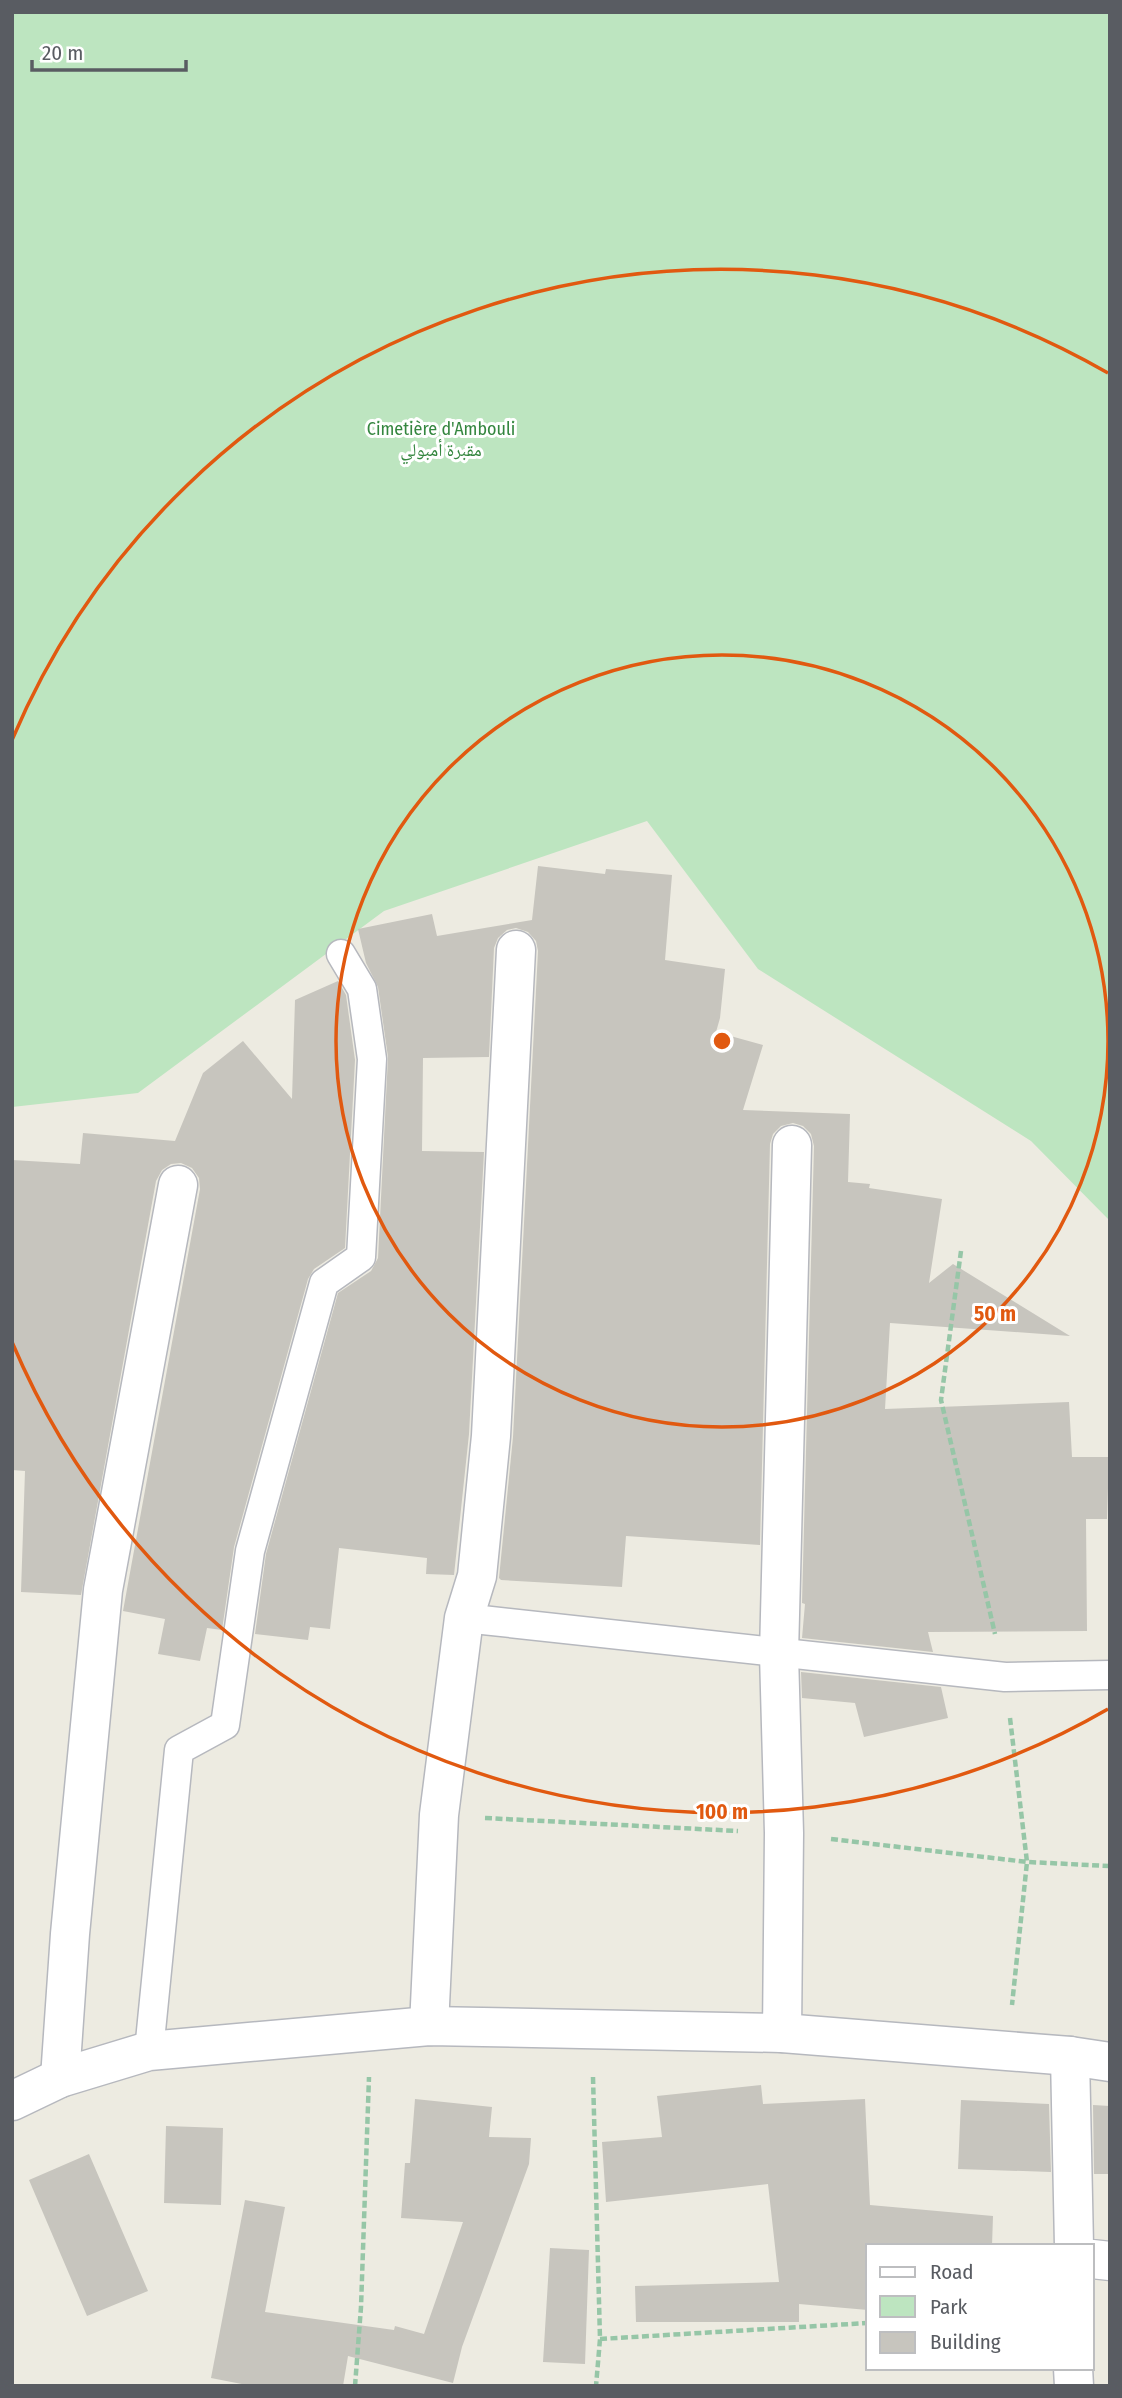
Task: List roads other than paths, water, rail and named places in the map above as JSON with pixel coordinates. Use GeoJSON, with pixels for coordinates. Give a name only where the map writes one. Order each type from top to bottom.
{"type":"FeatureCollection","features":[{"type":"Feature","properties":{"kind":"street"},"geometry":{"type":"LineString","coordinates":[[429,2026],[439,1815],[464,1618],[477,1576],[491,1436],[516,950]]}},
{"type":"Feature","properties":{"kind":"street"},"geometry":{"type":"LineString","coordinates":[[782,2033],[784,1833],[779,1654],[792,1145]]}},
{"type":"Feature","properties":{"kind":"street"},"geometry":{"type":"LineString","coordinates":[[60,2078],[70,1934],[103,1590],[177,1185]]}},
{"type":"Feature","properties":{"kind":"street"},"geometry":{"type":"LineString","coordinates":[[12,2101],[60,2078],[149,2051],[429,2026],[782,2033],[1070,2056],[1110,2062]]}},
{"type":"Feature","properties":{"kind":"street"},"geometry":{"type":"LineString","coordinates":[[1070,2056],[1074,2244]]}},
{"type":"Feature","properties":{"kind":"lane"},"geometry":{"type":"LineString","coordinates":[[149,2051],[179,1750],[225,1725],[250,1551],[324,1283],[361,1257],[372,1059],[362,989],[341,954]]}},
{"type":"Feature","properties":{"kind":"lane"},"geometry":{"type":"LineString","coordinates":[[464,1618],[1005,1677],[1110,1675]]}},
{"type":"Feature","properties":{"kind":"park label","name":"Cimetière d'Ambouli مقبرة أمبولي"},"geometry":{"type":"Point","coordinates":[441,439]}}]}
